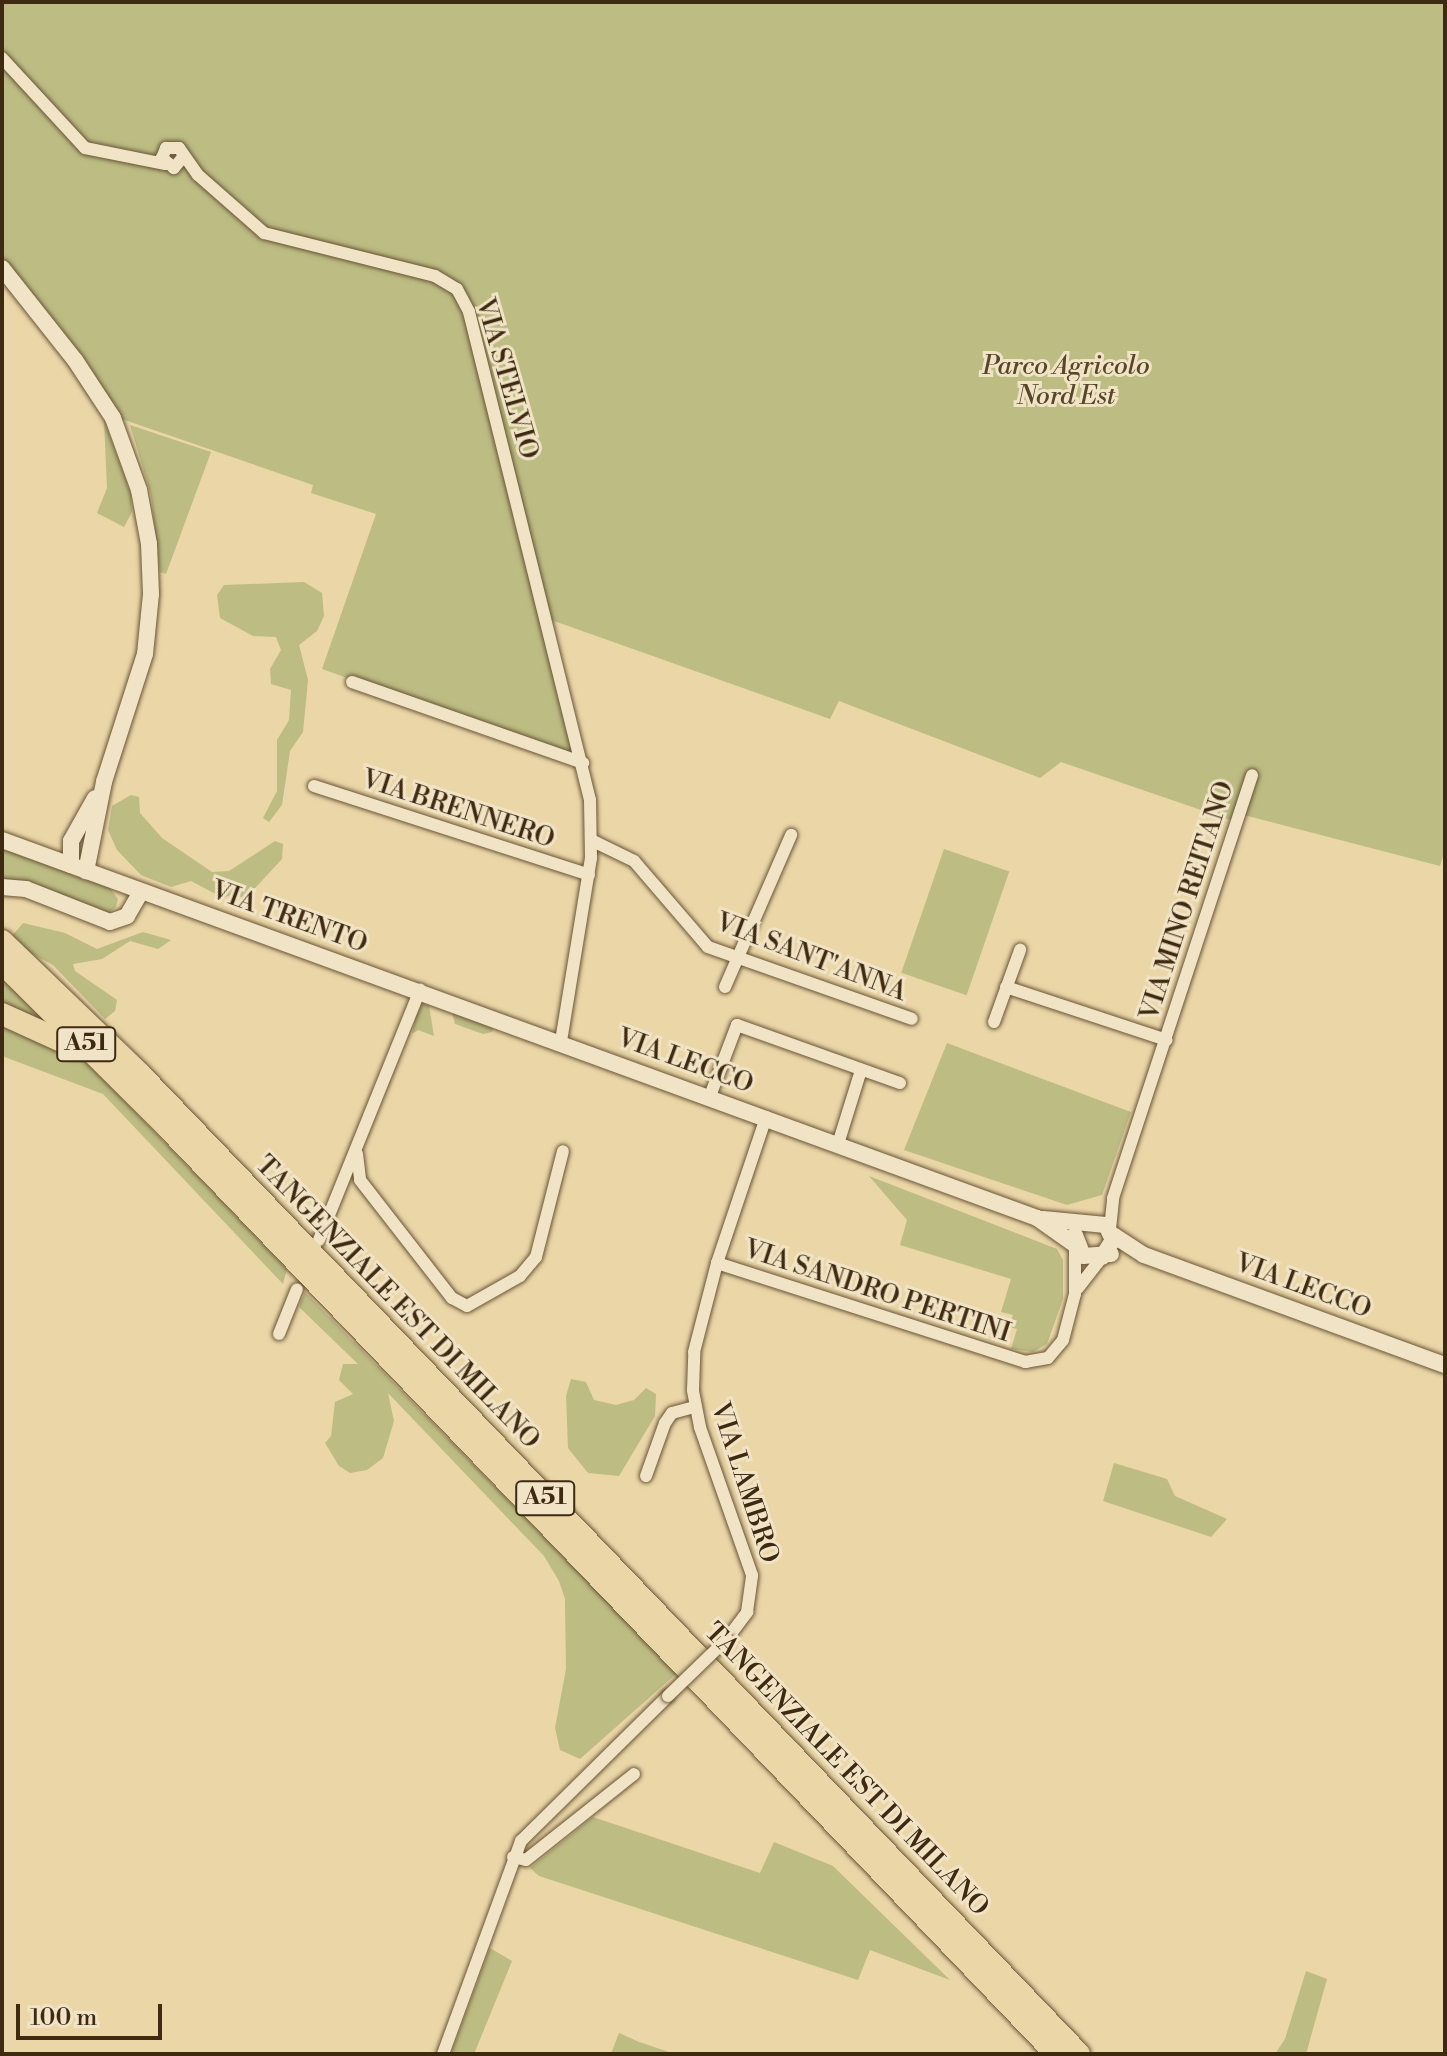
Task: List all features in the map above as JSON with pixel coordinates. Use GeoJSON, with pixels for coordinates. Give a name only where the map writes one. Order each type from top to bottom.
{"type":"FeatureCollection","features":[{"type":"Feature","properties":{"kind":"highway","name":"TANGENZIALE EST DI MILANO"},"geometry":{"type":"LineString","coordinates":[[3,948],[167,1127],[1056,2054]]}},
{"type":"Feature","properties":{"kind":"highway","name":"TANGENZIALE EST DI MILANO"},"geometry":{"type":"LineString","coordinates":[[3,948],[140,1074],[1079,2054]]}},
{"type":"Feature","properties":{"kind":"highway"},"geometry":{"type":"LineString","coordinates":[[2,1014],[74,1045],[167,1127]]}},
{"type":"Feature","properties":{"kind":"street"},"geometry":{"type":"LineString","coordinates":[[2,58],[85,148],[175,163]]}},
{"type":"Feature","properties":{"kind":"street"},"geometry":{"type":"LineString","coordinates":[[145,157],[176,147],[175,163]]}},
{"type":"Feature","properties":{"kind":"street"},"geometry":{"type":"LineString","coordinates":[[164,151],[175,163]]}},
{"type":"Feature","properties":{"kind":"street","name":"VIA STELVIO"},"geometry":{"type":"LineString","coordinates":[[175,163],[198,175],[264,233],[435,276],[457,289],[469,312],[583,763],[593,841],[561,1041]]}},
{"type":"Feature","properties":{"kind":"street"},"geometry":{"type":"LineString","coordinates":[[2,268],[102,400],[131,464],[144,515],[151,572],[147,641],[104,782],[73,835],[78,868]]}},
{"type":"Feature","properties":{"kind":"street"},"geometry":{"type":"LineString","coordinates":[[352,682],[583,763]]}},
{"type":"Feature","properties":{"kind":"street","name":"VIA MINO REITANO"},"geometry":{"type":"LineString","coordinates":[[1111,1232],[1113,1198],[1252,775]]}},
{"type":"Feature","properties":{"kind":"street","name":"VIA BRENNERO"},"geometry":{"type":"LineString","coordinates":[[314,786],[589,875]]}},
{"type":"Feature","properties":{"kind":"street"},"geometry":{"type":"LineString","coordinates":[[725,987],[791,835]]}},
{"type":"Feature","properties":{"kind":"street","name":"VIA TRENTO"},"geometry":{"type":"LineString","coordinates":[[2,840],[561,1041]]}},
{"type":"Feature","properties":{"kind":"street","name":"VIA SANT'ANNA"},"geometry":{"type":"LineString","coordinates":[[593,841],[634,861],[698,939],[736,958],[912,1019]]}},
{"type":"Feature","properties":{"kind":"street"},"geometry":{"type":"LineString","coordinates":[[2,887],[26,889],[110,922],[127,916],[141,892]]}},
{"type":"Feature","properties":{"kind":"street"},"geometry":{"type":"LineString","coordinates":[[994,1022],[1020,950]]}},
{"type":"Feature","properties":{"kind":"street","name":"VIA MINO REITANO"},"geometry":{"type":"LineString","coordinates":[[1006,987],[1166,1040]]}},
{"type":"Feature","properties":{"kind":"street"},"geometry":{"type":"LineString","coordinates":[[319,1240],[357,1154],[420,990]]}},
{"type":"Feature","properties":{"kind":"street","name":"VIA LECCO"},"geometry":{"type":"LineString","coordinates":[[710,1096],[737,1025],[900,1083]]}},
{"type":"Feature","properties":{"kind":"street","name":"VIA LECCO"},"geometry":{"type":"LineString","coordinates":[[561,1041],[1037,1218],[1075,1245],[1083,1256],[1144,1255]]}},
{"type":"Feature","properties":{"kind":"street"},"geometry":{"type":"LineString","coordinates":[[838,1144],[861,1070]]}},
{"type":"Feature","properties":{"kind":"street","name":"VIA LAMBRO"},"geometry":{"type":"LineString","coordinates":[[443,2054],[513,1857],[538,1818],[727,1639],[747,1612],[752,1575],[695,1407],[697,1334],[717,1263],[766,1117]]}},
{"type":"Feature","properties":{"kind":"street"},"geometry":{"type":"LineString","coordinates":[[357,1154],[360,1180],[452,1298],[467,1306],[520,1276],[536,1257],[563,1151]]}},
{"type":"Feature","properties":{"kind":"street","name":"VIA MINO REITANO"},"geometry":{"type":"LineString","coordinates":[[1091,1221],[1113,1198]]}},
{"type":"Feature","properties":{"kind":"street","name":"VIA LECCO"},"geometry":{"type":"LineString","coordinates":[[1037,1218],[1091,1221],[1144,1255],[1445,1365]]}},
{"type":"Feature","properties":{"kind":"street"},"geometry":{"type":"LineString","coordinates":[[1075,1294],[1078,1228],[1091,1221]]}},
{"type":"Feature","properties":{"kind":"street"},"geometry":{"type":"LineString","coordinates":[[1075,1294],[1110,1250],[1111,1232]]}},
{"type":"Feature","properties":{"kind":"street","name":"VIA SANDRO PERTINI"},"geometry":{"type":"LineString","coordinates":[[717,1263],[1016,1360],[1048,1358],[1063,1340],[1075,1294]]}},
{"type":"Feature","properties":{"kind":"street"},"geometry":{"type":"LineString","coordinates":[[279,1334],[297,1289]]}},
{"type":"Feature","properties":{"kind":"street"},"geometry":{"type":"LineString","coordinates":[[646,1476],[665,1423],[672,1413],[695,1407]]}},
{"type":"Feature","properties":{"kind":"street"},"geometry":{"type":"LineString","coordinates":[[513,1857],[526,1860],[634,1774]]}},
{"type":"Feature","properties":{"kind":"green space","name":"Parco Agricolo Nord Est"},"geometry":{"type":"Polygon","coordinates":[[[2,2],[1445,2],[1445,850],[1440,866],[1240,814],[1236,822],[1061,762],[1040,778],[839,701],[830,719],[540,616],[574,752],[567,756],[322,669],[376,514],[311,493],[313,485],[116,417],[2,259],[2,2]]]}},
{"type":"Feature","properties":{"kind":"green space"},"geometry":{"type":"Polygon","coordinates":[[[104,420],[131,494],[132,512],[124,527],[97,513],[107,488],[104,420]]]}},
{"type":"Feature","properties":{"kind":"green space"},"geometry":{"type":"Polygon","coordinates":[[[130,425],[211,452],[166,574],[160,572],[151,495],[130,425]]]}},
{"type":"Feature","properties":{"kind":"green space"},"geometry":{"type":"Polygon","coordinates":[[[304,582],[322,593],[324,616],[317,631],[299,645],[308,680],[303,732],[290,751],[282,805],[269,822],[263,818],[277,791],[277,740],[289,720],[291,690],[271,684],[270,669],[281,650],[276,637],[253,636],[220,618],[217,595],[224,585],[304,582]]]}},
{"type":"Feature","properties":{"kind":"green space"},"geometry":{"type":"Polygon","coordinates":[[[131,795],[139,797],[140,813],[162,838],[212,872],[229,871],[275,841],[283,844],[282,859],[245,899],[234,894],[223,898],[191,881],[171,887],[141,875],[117,850],[108,830],[112,806],[131,795]]]}},
{"type":"Feature","properties":{"kind":"green space"},"geometry":{"type":"Polygon","coordinates":[[[2,846],[109,887],[118,899],[116,907],[105,915],[2,882],[2,846]]]}},
{"type":"Feature","properties":{"kind":"green space"},"geometry":{"type":"Polygon","coordinates":[[[944,849],[1009,871],[967,995],[901,973],[944,849]]]}},
{"type":"Feature","properties":{"kind":"green space"},"geometry":{"type":"Polygon","coordinates":[[[23,923],[65,933],[97,949],[143,932],[171,940],[158,949],[130,941],[102,959],[73,964],[75,971],[117,1000],[115,1011],[105,1019],[53,965],[26,951],[12,936],[23,923]]]}},
{"type":"Feature","properties":{"kind":"green space"},"geometry":{"type":"Polygon","coordinates":[[[2,968],[65,1029],[2,1005],[2,968]]]}},
{"type":"Feature","properties":{"kind":"green space"},"geometry":{"type":"Polygon","coordinates":[[[419,1004],[429,1005],[434,1036],[418,1030],[412,1034],[419,1004]]]}},
{"type":"Feature","properties":{"kind":"green space"},"geometry":{"type":"Polygon","coordinates":[[[452,1012],[493,1027],[492,1032],[483,1034],[455,1024],[452,1012]]]}},
{"type":"Feature","properties":{"kind":"green space"},"geometry":{"type":"Polygon","coordinates":[[[2,1018],[81,1056],[287,1269],[283,1284],[103,1094],[2,1056],[2,1018]]]}},
{"type":"Feature","properties":{"kind":"green space"},"geometry":{"type":"Polygon","coordinates":[[[947,1043],[1131,1112],[1102,1195],[1067,1205],[904,1150],[947,1043]]]}},
{"type":"Feature","properties":{"kind":"green space"},"geometry":{"type":"Polygon","coordinates":[[[869,1176],[1057,1249],[1063,1260],[1063,1299],[1047,1344],[1033,1352],[1011,1349],[1017,1329],[1009,1327],[1013,1315],[1001,1312],[1011,1279],[900,1245],[907,1220],[869,1176]]]}},
{"type":"Feature","properties":{"kind":"green space"},"geometry":{"type":"Polygon","coordinates":[[[305,1292],[677,1673],[580,1759],[560,1750],[555,1728],[566,1669],[565,1599],[559,1581],[544,1556],[388,1393],[394,1421],[383,1458],[367,1470],[350,1473],[339,1466],[325,1443],[331,1436],[335,1402],[353,1394],[339,1380],[343,1364],[358,1364],[299,1307],[305,1292]]]}},
{"type":"Feature","properties":{"kind":"green space"},"geometry":{"type":"Polygon","coordinates":[[[571,1379],[586,1382],[594,1400],[616,1405],[634,1400],[646,1388],[656,1394],[655,1416],[619,1476],[588,1473],[568,1448],[566,1396],[571,1379]]]}},
{"type":"Feature","properties":{"kind":"green space"},"geometry":{"type":"Polygon","coordinates":[[[1114,1463],[1167,1479],[1175,1496],[1227,1519],[1211,1537],[1103,1501],[1114,1463]]]}},
{"type":"Feature","properties":{"kind":"green space"},"geometry":{"type":"Polygon","coordinates":[[[593,1817],[760,1873],[774,1842],[833,1866],[950,1980],[870,1950],[858,1980],[539,1876],[530,1868],[593,1817]]]}},
{"type":"Feature","properties":{"kind":"green space"},"geometry":{"type":"Polygon","coordinates":[[[490,1948],[512,1961],[474,2054],[451,2054],[490,1948]]]}},
{"type":"Feature","properties":{"kind":"green space"},"geometry":{"type":"Polygon","coordinates":[[[1306,1971],[1327,1979],[1306,2054],[1275,2054],[1285,2039],[1306,1971]]]}},
{"type":"Feature","properties":{"kind":"green space"},"geometry":{"type":"Polygon","coordinates":[[[619,2033],[639,2042],[675,2054],[611,2054],[619,2033]]]}}]}
